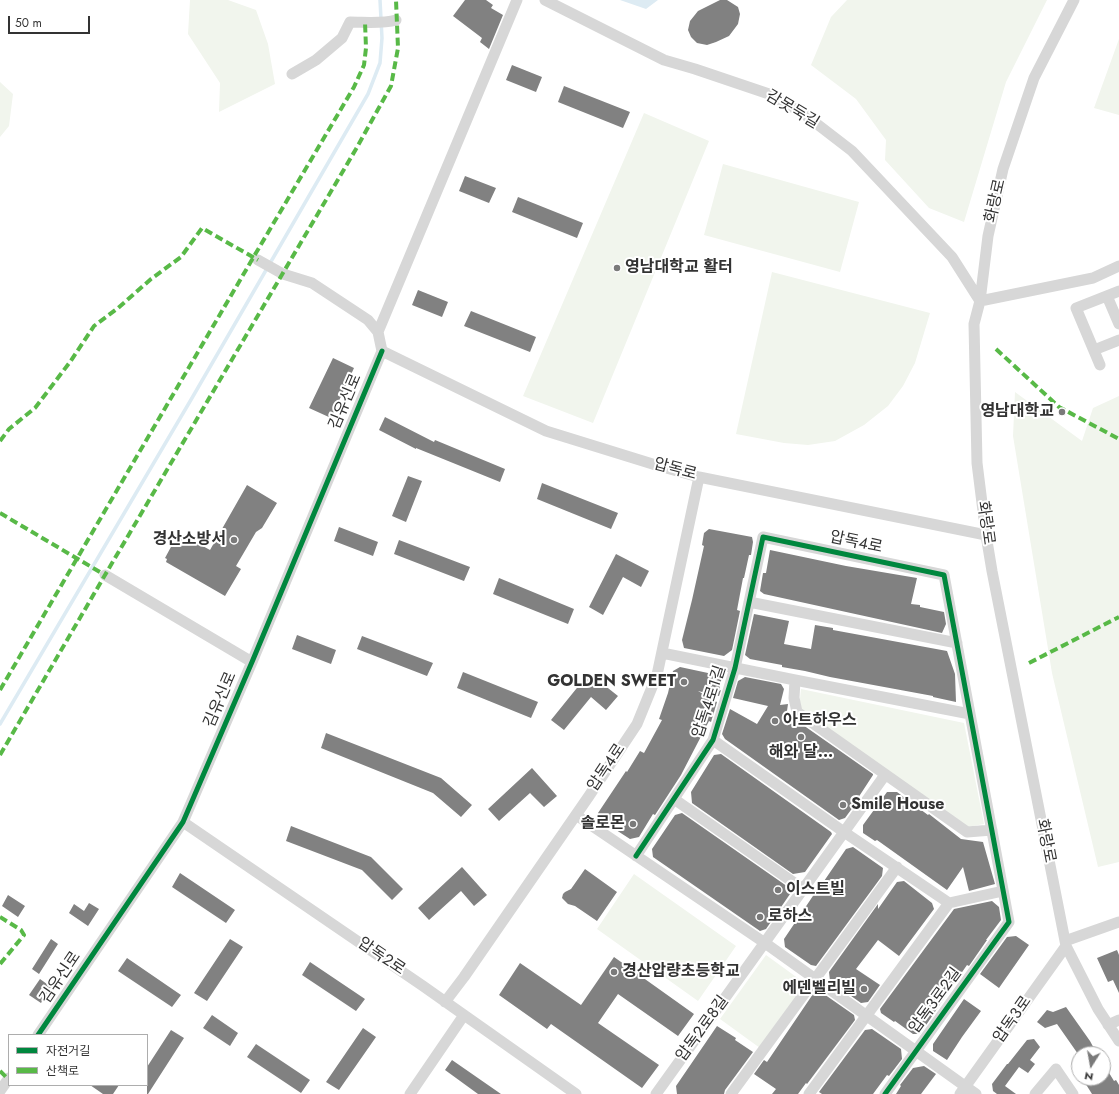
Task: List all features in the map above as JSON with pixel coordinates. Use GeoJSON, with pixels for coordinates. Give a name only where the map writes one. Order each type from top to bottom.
{"type":"FeatureCollection","features":[{"type":"Feature","properties":{"kind":"street"},"geometry":{"type":"LineString","coordinates":[[378,332],[517,0]]}},
{"type":"Feature","properties":{"kind":"street","name":"감못둑길"},"geometry":{"type":"LineString","coordinates":[[545,0],[664,60],[769,94],[804,114],[852,151],[952,257],[980,301]]}},
{"type":"Feature","properties":{"kind":"street","name":"화랑로"},"geometry":{"type":"LineString","coordinates":[[1074,0],[1034,78],[1003,169],[988,236],[980,301],[974,324],[977,463],[992,571],[1065,944],[1098,1009],[1119,1041]]}},
{"type":"Feature","properties":{"kind":"street"},"geometry":{"type":"LineString","coordinates":[[292,74],[316,60],[342,38],[350,22],[394,21]]}},
{"type":"Feature","properties":{"kind":"street"},"geometry":{"type":"LineString","coordinates":[[258,260],[283,274],[312,283],[368,320],[378,332],[382,351]]}},
{"type":"Feature","properties":{"kind":"street"},"geometry":{"type":"LineString","coordinates":[[980,301],[1093,278],[1119,266]]}},
{"type":"Feature","properties":{"kind":"street"},"geometry":{"type":"LineString","coordinates":[[1100,365],[1076,308],[1119,291]]}},
{"type":"Feature","properties":{"kind":"street"},"geometry":{"type":"LineString","coordinates":[[1107,296],[1119,324]]}},
{"type":"Feature","properties":{"kind":"street"},"geometry":{"type":"LineString","coordinates":[[1094,350],[1119,340]]}},
{"type":"Feature","properties":{"kind":"street","name":"압독로"},"geometry":{"type":"LineString","coordinates":[[382,351],[546,431],[659,466],[699,477],[986,535]]}},
{"type":"Feature","properties":{"kind":"street","name":"김유신로"},"geometry":{"type":"LineString","coordinates":[[39,1034],[183,822],[252,662],[382,351]]}},
{"type":"Feature","properties":{"kind":"street","name":"압독4로"},"geometry":{"type":"LineString","coordinates":[[445,1002],[464,977],[638,724],[657,675],[699,477]]}},
{"type":"Feature","properties":{"kind":"street","name":"압독4로"},"geometry":{"type":"LineString","coordinates":[[763,537],[944,575],[956,644]]}},
{"type":"Feature","properties":{"kind":"street","name":"압독4로1길"},"geometry":{"type":"LineString","coordinates":[[636,856],[713,740],[735,668],[763,537]]}},
{"type":"Feature","properties":{"kind":"street"},"geometry":{"type":"LineString","coordinates":[[105,574],[252,662]]}},
{"type":"Feature","properties":{"kind":"street"},"geometry":{"type":"LineString","coordinates":[[749,602],[956,644],[1003,891],[949,902],[809,1094]]}},
{"type":"Feature","properties":{"kind":"street","name":"압독4로1길"},"geometry":{"type":"LineString","coordinates":[[662,653],[970,714]]}},
{"type":"Feature","properties":{"kind":"street"},"geometry":{"type":"LineString","coordinates":[[795,680],[794,698],[796,712],[967,832],[992,830]]}},
{"type":"Feature","properties":{"kind":"street"},"geometry":{"type":"LineString","coordinates":[[713,740],[844,832],[949,902]]}},
{"type":"Feature","properties":{"kind":"street","name":"압독2로8길"},"geometry":{"type":"LineString","coordinates":[[659,1093],[885,775]]}},
{"type":"Feature","properties":{"kind":"street"},"geometry":{"type":"LineString","coordinates":[[674,799],[803,889]]}},
{"type":"Feature","properties":{"kind":"street","name":"압독3로2길"},"geometry":{"type":"LineString","coordinates":[[576,815],[765,943],[916,1051],[963,1090],[976,1094]]}},
{"type":"Feature","properties":{"kind":"street","name":"압독2로"},"geometry":{"type":"LineString","coordinates":[[183,822],[423,986],[576,1094]]}},
{"type":"Feature","properties":{"kind":"street"},"geometry":{"type":"LineString","coordinates":[[732,1094],[897,867]]}},
{"type":"Feature","properties":{"kind":"street","name":"압독3로2길"},"geometry":{"type":"LineString","coordinates":[[884,1094],[1009,922],[1003,891]]}},
{"type":"Feature","properties":{"kind":"street"},"geometry":{"type":"LineString","coordinates":[[1108,926],[1119,915]]}},
{"type":"Feature","properties":{"kind":"street"},"geometry":{"type":"LineString","coordinates":[[1065,944],[1119,922]]}},
{"type":"Feature","properties":{"kind":"street","name":"압독3로"},"geometry":{"type":"LineString","coordinates":[[963,1090],[1065,944]]}},
{"type":"Feature","properties":{"kind":"street"},"geometry":{"type":"LineString","coordinates":[[410,1094],[464,1015]]}},
{"type":"Feature","properties":{"kind":"street"},"geometry":{"type":"LineString","coordinates":[[1108,1024],[1119,1020]]}},
{"type":"Feature","properties":{"kind":"street"},"geometry":{"type":"LineString","coordinates":[[1035,1094],[1056,1069],[1073,1094]]}},
{"type":"Feature","properties":{"kind":"street"},"geometry":{"type":"LineString","coordinates":[[0,1091],[8,1079]]}},
{"type":"Feature","properties":{"kind":"shaded area"},"geometry":{"type":"Polygon","coordinates":[[[190,0],[228,0],[256,10],[268,44],[275,84],[219,112],[220,83],[188,34],[190,0]]]}},
{"type":"Feature","properties":{"kind":"shaded area"},"geometry":{"type":"Polygon","coordinates":[[[620,0],[658,0],[646,9],[620,0]]]}},
{"type":"Feature","properties":{"kind":"shaded area"},"geometry":{"type":"Polygon","coordinates":[[[847,0],[1047,0],[1006,82],[964,222],[929,208],[885,160],[886,140],[856,99],[811,65],[831,17],[847,0]]]}},
{"type":"Feature","properties":{"kind":"shaded area"},"geometry":{"type":"Polygon","coordinates":[[[1119,39],[1119,115],[1094,108],[1119,39]]]}},
{"type":"Feature","properties":{"kind":"shaded area"},"geometry":{"type":"Polygon","coordinates":[[[0,82],[13,94],[9,126],[0,137],[0,82]]]}},
{"type":"Feature","properties":{"kind":"shaded area","name":"영남대학교 활터"},"geometry":{"type":"Polygon","coordinates":[[[644,113],[709,141],[593,423],[523,396],[644,113]]]}},
{"type":"Feature","properties":{"kind":"shaded area"},"geometry":{"type":"Polygon","coordinates":[[[723,164],[859,202],[840,272],[704,235],[723,164]]]}},
{"type":"Feature","properties":{"kind":"shaded area"},"geometry":{"type":"Polygon","coordinates":[[[772,272],[930,313],[915,363],[903,386],[888,406],[864,425],[835,441],[808,445],[784,443],[736,434],[772,272]]]}},
{"type":"Feature","properties":{"kind":"shaded area"},"geometry":{"type":"Polygon","coordinates":[[[1015,392],[1082,441],[1093,408],[1119,396],[1119,862],[1098,867],[1052,673],[1013,436],[1015,392]]]}},
{"type":"Feature","properties":{"kind":"shaded area"},"geometry":{"type":"Polygon","coordinates":[[[801,689],[964,723],[984,824],[967,827],[799,708],[801,689]]]}},
{"type":"Feature","properties":{"kind":"shaded area"},"geometry":{"type":"Polygon","coordinates":[[[634,874],[736,946],[698,1001],[597,929],[634,874]]]}},
{"type":"Feature","properties":{"kind":"shaded area"},"geometry":{"type":"Polygon","coordinates":[[[766,955],[806,984],[760,1048],[720,1019],[766,955]]]}},
{"type":"Feature","properties":{"kind":"building"},"geometry":{"type":"Polygon","coordinates":[[[465,0],[486,0],[493,5],[491,8],[503,15],[489,49],[480,42],[482,38],[453,16],[465,0]]]}},
{"type":"Feature","properties":{"kind":"building"},"geometry":{"type":"Polygon","coordinates":[[[720,0],[727,0],[738,7],[740,14],[738,24],[729,36],[707,45],[697,43],[691,37],[688,30],[690,21],[698,11],[720,0]]]}},
{"type":"Feature","properties":{"kind":"building"},"geometry":{"type":"Polygon","coordinates":[[[512,65],[542,77],[536,92],[506,80],[512,65]]]}},
{"type":"Feature","properties":{"kind":"building"},"geometry":{"type":"Polygon","coordinates":[[[564,86],[630,112],[623,128],[558,102],[564,86]]]}},
{"type":"Feature","properties":{"kind":"building"},"geometry":{"type":"Polygon","coordinates":[[[465,176],[496,188],[489,203],[459,191],[465,176]]]}},
{"type":"Feature","properties":{"kind":"building"},"geometry":{"type":"Polygon","coordinates":[[[518,197],[583,223],[577,238],[512,212],[518,197]]]}},
{"type":"Feature","properties":{"kind":"building"},"geometry":{"type":"Polygon","coordinates":[[[418,290],[448,302],[442,317],[412,305],[418,290]]]}},
{"type":"Feature","properties":{"kind":"building"},"geometry":{"type":"Polygon","coordinates":[[[471,311],[536,337],[530,352],[464,326],[471,311]]]}},
{"type":"Feature","properties":{"kind":"building"},"geometry":{"type":"Polygon","coordinates":[[[333,358],[354,368],[331,418],[309,408],[333,358]]]}},
{"type":"Feature","properties":{"kind":"building"},"geometry":{"type":"Polygon","coordinates":[[[385,417],[434,442],[435,440],[505,469],[500,482],[416,449],[379,430],[385,417]]]}},
{"type":"Feature","properties":{"kind":"building"},"geometry":{"type":"Polygon","coordinates":[[[408,476],[422,481],[406,522],[392,516],[408,476]]]}},
{"type":"Feature","properties":{"kind":"building"},"geometry":{"type":"Polygon","coordinates":[[[542,483],[618,513],[611,529],[537,499],[542,483]]]}},
{"type":"Feature","properties":{"kind":"building","name":"경산소방서"},"geometry":{"type":"Polygon","coordinates":[[[247,485],[277,503],[262,528],[256,532],[236,566],[241,569],[225,596],[166,562],[167,559],[165,558],[172,545],[174,546],[181,534],[210,550],[247,485]]]}},
{"type":"Feature","properties":{"kind":"building"},"geometry":{"type":"Polygon","coordinates":[[[339,527],[378,542],[373,556],[334,541],[339,527]]]}},
{"type":"Feature","properties":{"kind":"building"},"geometry":{"type":"Polygon","coordinates":[[[709,529],[752,537],[753,542],[751,555],[749,555],[743,578],[737,610],[740,611],[732,650],[724,656],[684,648],[682,640],[704,546],[702,545],[704,533],[709,529]]]}},
{"type":"Feature","properties":{"kind":"building"},"geometry":{"type":"Polygon","coordinates":[[[399,540],[470,567],[464,581],[394,554],[399,540]]]}},
{"type":"Feature","properties":{"kind":"building"},"geometry":{"type":"Polygon","coordinates":[[[770,550],[846,566],[917,578],[911,604],[944,612],[946,624],[942,633],[764,594],[760,591],[763,573],[766,573],[770,550]]]}},
{"type":"Feature","properties":{"kind":"building"},"geometry":{"type":"Polygon","coordinates":[[[616,554],[649,571],[641,587],[623,577],[603,615],[589,607],[616,554]]]}},
{"type":"Feature","properties":{"kind":"building"},"geometry":{"type":"Polygon","coordinates":[[[499,578],[574,609],[568,624],[493,594],[499,578]]]}},
{"type":"Feature","properties":{"kind":"building"},"geometry":{"type":"Polygon","coordinates":[[[754,614],[789,621],[784,644],[811,649],[815,625],[833,628],[833,630],[947,651],[955,674],[956,702],[933,696],[782,667],[782,665],[750,659],[745,655],[754,614]]]}},
{"type":"Feature","properties":{"kind":"building"},"geometry":{"type":"Polygon","coordinates":[[[297,635],[336,650],[331,664],[292,649],[297,635]]]}},
{"type":"Feature","properties":{"kind":"building"},"geometry":{"type":"Polygon","coordinates":[[[362,636],[433,663],[427,676],[357,649],[362,636]]]}},
{"type":"Feature","properties":{"kind":"building"},"geometry":{"type":"Polygon","coordinates":[[[680,667],[722,676],[719,691],[721,690],[719,696],[698,691],[717,702],[711,722],[709,721],[681,775],[655,815],[653,814],[639,837],[630,839],[599,819],[598,813],[640,751],[644,753],[662,720],[659,719],[668,693],[673,671],[680,667]]]}},
{"type":"Feature","properties":{"kind":"building"},"geometry":{"type":"Polygon","coordinates":[[[463,672],[538,702],[531,718],[457,688],[463,672]]]}},
{"type":"Feature","properties":{"kind":"building"},"geometry":{"type":"Polygon","coordinates":[[[589,673],[618,696],[606,710],[591,697],[564,730],[551,720],[589,673]]]}},
{"type":"Feature","properties":{"kind":"building"},"geometry":{"type":"Polygon","coordinates":[[[745,677],[781,684],[784,689],[780,705],[788,704],[787,711],[793,718],[873,774],[858,798],[859,799],[845,818],[839,820],[725,739],[722,734],[730,709],[757,724],[768,706],[733,698],[738,681],[745,677]]]}},
{"type":"Feature","properties":{"kind":"building"},"geometry":{"type":"Polygon","coordinates":[[[326,733],[441,778],[472,805],[461,817],[433,793],[321,748],[326,733]]]}},
{"type":"Feature","properties":{"kind":"building"},"geometry":{"type":"Polygon","coordinates":[[[721,754],[831,832],[832,834],[805,872],[793,874],[692,803],[691,792],[714,755],[721,754]]]}},
{"type":"Feature","properties":{"kind":"building"},"geometry":{"type":"Polygon","coordinates":[[[532,768],[557,796],[544,807],[530,793],[499,821],[488,809],[532,768]]]}},
{"type":"Feature","properties":{"kind":"building"},"geometry":{"type":"Polygon","coordinates":[[[887,792],[897,792],[928,815],[929,814],[961,839],[983,842],[995,884],[969,891],[963,867],[947,890],[877,840],[875,841],[863,833],[863,825],[887,792]]]}},
{"type":"Feature","properties":{"kind":"building"},"geometry":{"type":"Polygon","coordinates":[[[682,813],[791,889],[790,894],[766,929],[760,931],[653,857],[652,849],[675,815],[682,813]]]}},
{"type":"Feature","properties":{"kind":"building"},"geometry":{"type":"Polygon","coordinates":[[[291,826],[371,857],[403,889],[392,900],[362,870],[286,841],[291,826]]]}},
{"type":"Feature","properties":{"kind":"building"},"geometry":{"type":"Polygon","coordinates":[[[853,847],[883,868],[882,876],[816,966],[811,965],[785,947],[784,939],[846,849],[853,847]]]}},
{"type":"Feature","properties":{"kind":"building"},"geometry":{"type":"Polygon","coordinates":[[[462,867],[487,895],[474,906],[461,891],[429,920],[418,908],[462,867]]]}},
{"type":"Feature","properties":{"kind":"building"},"geometry":{"type":"Polygon","coordinates":[[[585,869],[617,892],[597,921],[575,906],[568,904],[562,898],[563,894],[571,889],[585,869]]]}},
{"type":"Feature","properties":{"kind":"building"},"geometry":{"type":"Polygon","coordinates":[[[180,873],[235,910],[226,923],[172,887],[180,873]]]}},
{"type":"Feature","properties":{"kind":"building"},"geometry":{"type":"Polygon","coordinates":[[[904,881],[932,903],[934,909],[899,956],[878,940],[856,969],[880,985],[868,1002],[861,1003],[830,981],[829,972],[878,904],[878,909],[897,882],[904,881]]]}},
{"type":"Feature","properties":{"kind":"building"},"geometry":{"type":"Polygon","coordinates":[[[8,895],[25,906],[18,917],[2,906],[8,895]]]}},
{"type":"Feature","properties":{"kind":"building"},"geometry":{"type":"Polygon","coordinates":[[[992,901],[999,907],[1001,920],[969,966],[967,965],[920,1034],[913,1034],[881,1013],[880,1009],[954,909],[992,901]]]}},
{"type":"Feature","properties":{"kind":"building"},"geometry":{"type":"Polygon","coordinates":[[[89,903],[99,909],[88,926],[69,913],[74,904],[84,911],[89,903]]]}},
{"type":"Feature","properties":{"kind":"building"},"geometry":{"type":"Polygon","coordinates":[[[1016,936],[1029,945],[999,988],[980,974],[1007,937],[1016,936]]]}},
{"type":"Feature","properties":{"kind":"building"},"geometry":{"type":"Polygon","coordinates":[[[51,939],[58,944],[39,974],[32,969],[51,939]]]}},
{"type":"Feature","properties":{"kind":"building"},"geometry":{"type":"Polygon","coordinates":[[[230,939],[243,947],[207,1001],[194,993],[230,939]]]}},
{"type":"Feature","properties":{"kind":"building"},"geometry":{"type":"Polygon","coordinates":[[[1117,950],[1119,955],[1119,993],[1113,980],[1108,982],[1097,958],[1117,950]]]}},
{"type":"Feature","properties":{"kind":"building"},"geometry":{"type":"Polygon","coordinates":[[[614,957],[694,1014],[678,1036],[618,994],[598,1023],[659,1065],[642,1088],[551,1024],[547,1029],[499,995],[520,963],[581,1005],[614,957]]]}},
{"type":"Feature","properties":{"kind":"building"},"geometry":{"type":"Polygon","coordinates":[[[127,958],[181,995],[172,1007],[118,971],[127,958]]]}},
{"type":"Feature","properties":{"kind":"building"},"geometry":{"type":"Polygon","coordinates":[[[310,962],[365,999],[356,1011],[302,975],[310,962]]]}},
{"type":"Feature","properties":{"kind":"building"},"geometry":{"type":"Polygon","coordinates":[[[40,979],[51,987],[41,1003],[29,995],[40,979]]]}},
{"type":"Feature","properties":{"kind":"building"},"geometry":{"type":"Polygon","coordinates":[[[821,992],[854,1015],[855,1020],[798,1094],[772,1094],[776,1089],[754,1074],[764,1060],[767,1062],[813,994],[821,992]]]}},
{"type":"Feature","properties":{"kind":"building"},"geometry":{"type":"Polygon","coordinates":[[[964,999],[981,1011],[947,1060],[933,1051],[933,1044],[964,999]]]}},
{"type":"Feature","properties":{"kind":"building"},"geometry":{"type":"Polygon","coordinates":[[[1066,1007],[1093,1046],[1072,1046],[1057,1024],[1045,1028],[1037,1022],[1047,1010],[1053,1012],[1066,1007]]]}},
{"type":"Feature","properties":{"kind":"building"},"geometry":{"type":"Polygon","coordinates":[[[212,1015],[238,1033],[230,1046],[203,1028],[212,1015]]]}},
{"type":"Feature","properties":{"kind":"building"},"geometry":{"type":"Polygon","coordinates":[[[717,1026],[736,1038],[735,1040],[753,1052],[725,1090],[724,1094],[677,1094],[676,1086],[717,1026]]]}},
{"type":"Feature","properties":{"kind":"building"},"geometry":{"type":"Polygon","coordinates":[[[363,1028],[376,1037],[339,1090],[326,1082],[363,1028]]]}},
{"type":"Feature","properties":{"kind":"building"},"geometry":{"type":"Polygon","coordinates":[[[872,1029],[901,1049],[902,1059],[889,1076],[887,1075],[873,1094],[822,1094],[819,1092],[865,1030],[872,1029]]]}},
{"type":"Feature","properties":{"kind":"building"},"geometry":{"type":"Polygon","coordinates":[[[171,1030],[184,1038],[147,1094],[148,1065],[171,1030]]]}},
{"type":"Feature","properties":{"kind":"building"},"geometry":{"type":"Polygon","coordinates":[[[1034,1039],[1040,1047],[1030,1060],[1035,1064],[1028,1073],[1019,1067],[1005,1086],[1016,1094],[997,1094],[993,1091],[992,1084],[1027,1040],[1034,1039]]]}},
{"type":"Feature","properties":{"kind":"building"},"geometry":{"type":"Polygon","coordinates":[[[256,1044],[310,1080],[301,1093],[247,1057],[256,1044]]]}},
{"type":"Feature","properties":{"kind":"building"},"geometry":{"type":"Polygon","coordinates":[[[452,1060],[501,1094],[478,1094],[445,1070],[452,1060]]]}},
{"type":"Feature","properties":{"kind":"building"},"geometry":{"type":"Polygon","coordinates":[[[924,1066],[936,1074],[921,1094],[896,1094],[901,1086],[900,1085],[913,1068],[924,1066]]]}},
{"type":"Feature","properties":{"kind":"building"},"geometry":{"type":"Polygon","coordinates":[[[1111,1076],[1119,1085],[1119,1094],[1092,1094],[1087,1086],[1111,1086],[1111,1076]]]}},
{"type":"Feature","properties":{"kind":"building"},"geometry":{"type":"Polygon","coordinates":[[[91,1086],[118,1086],[113,1094],[103,1094],[91,1086]]]}},
{"type":"Feature","properties":{"kind":"waterway"},"geometry":{"type":"LineString","coordinates":[[0,724],[192,398],[368,94],[380,63],[382,38],[380,0]]}},
{"type":"Feature","properties":{"kind":"marked path"},"geometry":{"type":"LineString","coordinates":[[0,755],[356,149],[391,86],[398,48],[396,0]]}},
{"type":"Feature","properties":{"kind":"marked path"},"geometry":{"type":"LineString","coordinates":[[0,690],[354,87],[364,65],[366,48],[365,22]]}},
{"type":"Feature","properties":{"kind":"marked path"},"geometry":{"type":"LineString","coordinates":[[0,441],[9,429],[35,408],[70,362],[94,326],[118,308],[151,279],[181,257],[202,228],[258,260]]}},
{"type":"Feature","properties":{"kind":"marked path"},"geometry":{"type":"LineString","coordinates":[[996,349],[1059,407],[1119,439]]}},
{"type":"Feature","properties":{"kind":"marked path"},"geometry":{"type":"LineString","coordinates":[[0,513],[105,575]]}},
{"type":"Feature","properties":{"kind":"marked path"},"geometry":{"type":"LineString","coordinates":[[1029,663],[1119,617]]}},
{"type":"Feature","properties":{"kind":"marked path"},"geometry":{"type":"LineString","coordinates":[[0,917],[21,930],[24,935],[0,964]]}},
{"type":"Feature","properties":{"kind":"marked path"},"geometry":{"type":"LineString","coordinates":[[0,1071],[8,1079]]}},
{"type":"Feature","properties":{"kind":"cycle path"},"geometry":{"type":"LineString","coordinates":[[39,1034],[183,822],[252,662],[382,351]]}},
{"type":"Feature","properties":{"kind":"cycle path"},"geometry":{"type":"LineString","coordinates":[[636,856],[713,740],[735,668],[763,537],[944,575],[1009,922],[885,1094]]}},
{"type":"Feature","properties":{"kind":"place","name":"영남대학교 활터"},"geometry":{"type":"Point","coordinates":[617,268]}},
{"type":"Feature","properties":{"kind":"place","name":"영남대학교"},"geometry":{"type":"Point","coordinates":[1062,412]}},
{"type":"Feature","properties":{"kind":"place","name":"경산소방서"},"geometry":{"type":"Point","coordinates":[234,540]}},
{"type":"Feature","properties":{"kind":"place","name":"GOLDEN SWEET"},"geometry":{"type":"Point","coordinates":[684,682]}},
{"type":"Feature","properties":{"kind":"place","name":"아트하우스"},"geometry":{"type":"Point","coordinates":[775,721]}},
{"type":"Feature","properties":{"kind":"place","name":"해와 달..."},"geometry":{"type":"Point","coordinates":[801,737]}},
{"type":"Feature","properties":{"kind":"place","name":"Smile House"},"geometry":{"type":"Point","coordinates":[843,805]}},
{"type":"Feature","properties":{"kind":"place","name":"솔로몬"},"geometry":{"type":"Point","coordinates":[633,824]}},
{"type":"Feature","properties":{"kind":"place","name":"이스트빌"},"geometry":{"type":"Point","coordinates":[778,890]}},
{"type":"Feature","properties":{"kind":"place","name":"로하스"},"geometry":{"type":"Point","coordinates":[760,917]}},
{"type":"Feature","properties":{"kind":"place","name":"경산압량초등학교"},"geometry":{"type":"Point","coordinates":[614,972]}},
{"type":"Feature","properties":{"kind":"place","name":"에덴벨리빌"},"geometry":{"type":"Point","coordinates":[864,989]}}]}
